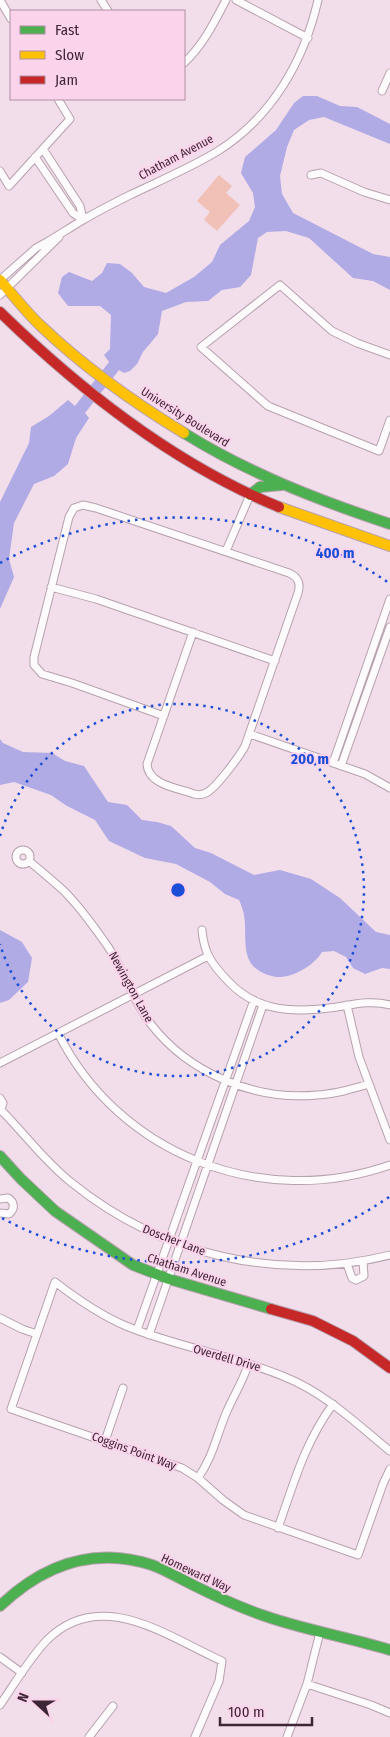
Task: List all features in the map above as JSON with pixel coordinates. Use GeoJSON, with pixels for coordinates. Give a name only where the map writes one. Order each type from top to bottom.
{"type":"FeatureCollection","features":[{"type":"Feature","properties":{"kind":"main road","name":"University Boulevard"},"geometry":{"type":"LineString","coordinates":[[0,280],[4,292],[94,371],[152,413],[190,437],[229,459],[282,484],[326,502],[390,524]]}},
{"type":"Feature","properties":{"kind":"main road"},"geometry":{"type":"LineString","coordinates":[[0,312],[29,342],[81,386],[153,440],[250,495],[390,546]]}},
{"type":"Feature","properties":{"kind":"main road"},"geometry":{"type":"LineString","coordinates":[[250,495],[253,489],[257,487],[282,484]]}},
{"type":"Feature","properties":{"kind":"main road","name":"Chatham Avenue"},"geometry":{"type":"LineString","coordinates":[[0,1156],[55,1211],[133,1264],[169,1279],[313,1322],[353,1340],[390,1368]]}},
{"type":"Feature","properties":{"kind":"main road","name":"Homeward Way"},"geometry":{"type":"LineString","coordinates":[[0,1606],[20,1586],[50,1568],[82,1559],[116,1557],[151,1565],[244,1608],[296,1626],[365,1642],[390,1650]]}},
{"type":"Feature","properties":{"kind":"street"},"geometry":{"type":"LineString","coordinates":[[0,0],[10,16]]}},
{"type":"Feature","properties":{"kind":"street"},"geometry":{"type":"LineString","coordinates":[[185,62],[204,40],[226,0]]}},
{"type":"Feature","properties":{"kind":"street"},"geometry":{"type":"LineString","coordinates":[[236,0],[308,38]]}},
{"type":"Feature","properties":{"kind":"street","name":"Chatham Avenue"},"geometry":{"type":"LineString","coordinates":[[0,280],[36,248],[63,234],[83,220],[203,159],[236,138],[250,126],[274,101],[294,68],[308,38],[318,0]]}},
{"type":"Feature","properties":{"kind":"street"},"geometry":{"type":"LineString","coordinates":[[382,90],[390,73]]}},
{"type":"Feature","properties":{"kind":"street"},"geometry":{"type":"LineString","coordinates":[[0,171],[9,186],[70,119],[59,100]]}},
{"type":"Feature","properties":{"kind":"street"},"geometry":{"type":"LineString","coordinates":[[43,149],[80,206],[83,220]]}},
{"type":"Feature","properties":{"kind":"street"},"geometry":{"type":"LineString","coordinates":[[35,157],[73,213],[83,220]]}},
{"type":"Feature","properties":{"kind":"street"},"geometry":{"type":"LineString","coordinates":[[311,175],[321,173],[328,175],[364,192],[390,200]]}},
{"type":"Feature","properties":{"kind":"street","name":"Chatham Avenue"},"geometry":{"type":"LineString","coordinates":[[4,292],[63,234]]}},
{"type":"Feature","properties":{"kind":"street"},"geometry":{"type":"LineString","coordinates":[[390,355],[357,343],[332,331],[280,285],[202,347],[268,406],[379,451],[390,420]]}},
{"type":"Feature","properties":{"kind":"street"},"geometry":{"type":"LineString","coordinates":[[226,551],[250,495]]}},
{"type":"Feature","properties":{"kind":"street"},"geometry":{"type":"LineString","coordinates":[[164,716],[72,683],[45,676],[35,667],[34,657],[51,587],[69,517],[76,507],[83,505],[96,508],[226,551],[293,575],[299,583],[298,593],[250,734],[235,762],[211,789],[203,794],[194,794],[159,782],[149,773],[147,764],[148,759],[164,716],[193,632]]}},
{"type":"Feature","properties":{"kind":"street"},"geometry":{"type":"LineString","coordinates":[[51,587],[96,599],[275,661]]}},
{"type":"Feature","properties":{"kind":"street"},"geometry":{"type":"LineString","coordinates":[[333,763],[390,599]]}},
{"type":"Feature","properties":{"kind":"street"},"geometry":{"type":"LineString","coordinates":[[341,766],[390,627]]}},
{"type":"Feature","properties":{"kind":"street"},"geometry":{"type":"LineString","coordinates":[[250,734],[371,777],[390,788]]}},
{"type":"Feature","properties":{"kind":"street","name":"Newington Lane"},"geometry":{"type":"LineString","coordinates":[[29,861],[64,891],[104,940],[116,957],[133,994],[151,1024],[165,1039],[195,1064],[225,1080],[268,1094],[300,1096],[334,1093],[369,1084]]}},
{"type":"Feature","properties":{"kind":"street"},"geometry":{"type":"LineString","coordinates":[[202,930],[203,946],[208,956],[230,983],[263,1005],[297,1011],[367,1002],[390,1005]]}},
{"type":"Feature","properties":{"kind":"street"},"geometry":{"type":"LineString","coordinates":[[0,1063],[208,956]]}},
{"type":"Feature","properties":{"kind":"street"},"geometry":{"type":"LineString","coordinates":[[137,1330],[254,1000]]}},
{"type":"Feature","properties":{"kind":"street"},"geometry":{"type":"LineString","coordinates":[[149,1334],[263,1005]]}},
{"type":"Feature","properties":{"kind":"street"},"geometry":{"type":"LineString","coordinates":[[347,1005],[359,1057],[390,1140]]}},
{"type":"Feature","properties":{"kind":"street"},"geometry":{"type":"LineString","coordinates":[[58,1033],[79,1068],[106,1101],[140,1130],[180,1154],[197,1161],[255,1178],[307,1182],[354,1176],[390,1165]]}},
{"type":"Feature","properties":{"kind":"street","name":"Doscher Lane"},"geometry":{"type":"LineString","coordinates":[[0,1098],[3,1103],[1,1110],[33,1146],[71,1182],[95,1201],[122,1218],[169,1241],[208,1254],[261,1264],[315,1266],[347,1264],[390,1256]]}},
{"type":"Feature","properties":{"kind":"street"},"geometry":{"type":"LineString","coordinates":[[0,1199],[8,1198],[14,1206],[8,1214],[0,1213]]}},
{"type":"Feature","properties":{"kind":"street"},"geometry":{"type":"LineString","coordinates":[[347,1264],[352,1278],[356,1280],[364,1276],[363,1261]]}},
{"type":"Feature","properties":{"kind":"street","name":"Overdell Drive"},"geometry":{"type":"LineString","coordinates":[[37,1334],[55,1282],[92,1308],[137,1330],[248,1364],[285,1377],[305,1387],[333,1404],[390,1451]]}},
{"type":"Feature","properties":{"kind":"street"},"geometry":{"type":"LineString","coordinates":[[0,1318],[37,1334]]}},
{"type":"Feature","properties":{"kind":"street","name":"Coggins Point Way"},"geometry":{"type":"LineString","coordinates":[[37,1334],[11,1409],[169,1463],[198,1478],[234,1509],[256,1521],[358,1556],[390,1469]]}},
{"type":"Feature","properties":{"kind":"street"},"geometry":{"type":"LineString","coordinates":[[198,1478],[211,1456],[227,1411],[248,1364]]}},
{"type":"Feature","properties":{"kind":"street"},"geometry":{"type":"LineString","coordinates":[[105,1441],[123,1388]]}},
{"type":"Feature","properties":{"kind":"street"},"geometry":{"type":"LineString","coordinates":[[278,1528],[310,1440],[333,1404]]}},
{"type":"Feature","properties":{"kind":"street"},"geometry":{"type":"LineString","coordinates":[[0,1705],[46,1642],[61,1629],[81,1620],[102,1616],[116,1616],[137,1621],[222,1661],[216,1690],[197,1736]]}},
{"type":"Feature","properties":{"kind":"street"},"geometry":{"type":"LineString","coordinates":[[287,1737],[307,1684],[320,1632]]}},
{"type":"Feature","properties":{"kind":"street"},"geometry":{"type":"LineString","coordinates":[[0,1657],[22,1673]]}},
{"type":"Feature","properties":{"kind":"street"},"geometry":{"type":"LineString","coordinates":[[307,1684],[364,1702],[390,1713]]}},
{"type":"Feature","properties":{"kind":"street"},"geometry":{"type":"LineString","coordinates":[[89,1737],[112,1706]]}},
{"type":"Feature","properties":{"kind":"shaded area"},"geometry":{"type":"Polygon","coordinates":[[[303,96],[317,96],[340,106],[357,107],[390,124],[390,144],[324,117],[309,120],[294,130],[287,147],[280,176],[282,194],[293,213],[373,254],[390,257],[390,290],[373,281],[353,278],[309,238],[286,231],[267,232],[258,238],[251,275],[240,287],[222,290],[208,301],[186,302],[162,311],[158,334],[143,352],[137,364],[130,371],[124,373],[119,370],[85,413],[89,418],[76,438],[68,464],[54,476],[34,484],[14,523],[9,559],[14,577],[0,609],[0,502],[29,443],[31,427],[49,416],[68,400],[75,406],[109,362],[104,355],[110,349],[111,315],[100,306],[68,306],[58,293],[62,277],[69,272],[92,281],[102,273],[107,263],[120,264],[132,273],[144,287],[166,293],[194,277],[212,262],[220,245],[249,221],[255,207],[253,193],[241,173],[245,157],[276,130],[294,103],[303,96]]]}},
{"type":"Feature","properties":{"kind":"shaded area"},"geometry":{"type":"Polygon","coordinates":[[[219,175],[232,186],[226,193],[240,205],[217,231],[204,220],[210,212],[197,201],[219,175]]]}},
{"type":"Feature","properties":{"kind":"shaded area"},"geometry":{"type":"Polygon","coordinates":[[[0,739],[3,743],[23,752],[52,753],[65,761],[84,766],[108,802],[127,805],[142,820],[171,826],[195,848],[211,853],[254,875],[280,870],[311,879],[340,898],[376,932],[390,935],[390,969],[382,968],[365,974],[353,968],[346,957],[334,951],[322,952],[316,960],[306,967],[287,976],[275,977],[259,971],[248,958],[244,915],[239,900],[225,894],[210,882],[176,864],[145,858],[109,841],[95,820],[67,806],[51,795],[14,782],[0,785],[0,739]]]}},
{"type":"Feature","properties":{"kind":"shaded area"},"geometry":{"type":"Polygon","coordinates":[[[0,930],[22,942],[32,958],[28,982],[9,1000],[0,1003],[0,930]]]}},
{"type":"Feature","properties":{"kind":"traffic: fast"},"geometry":{"type":"LineString","coordinates":[[184,433],[258,473],[336,505],[390,524]]}},
{"type":"Feature","properties":{"kind":"traffic: fast"},"geometry":{"type":"LineString","coordinates":[[250,495],[260,487],[282,485]]}},
{"type":"Feature","properties":{"kind":"traffic: fast"},"geometry":{"type":"LineString","coordinates":[[0,1156],[55,1211],[133,1265],[169,1279],[271,1309]]}},
{"type":"Feature","properties":{"kind":"traffic: fast"},"geometry":{"type":"LineString","coordinates":[[0,1606],[34,1580],[51,1570],[70,1563],[89,1559],[130,1560],[157,1567],[218,1597],[262,1615],[390,1650]]}},
{"type":"Feature","properties":{"kind":"traffic: slow"},"geometry":{"type":"LineString","coordinates":[[0,280],[35,321],[74,356],[146,409],[184,433]]}},
{"type":"Feature","properties":{"kind":"traffic: slow"},"geometry":{"type":"LineString","coordinates":[[279,507],[390,546]]}},
{"type":"Feature","properties":{"kind":"traffic: jam"},"geometry":{"type":"LineString","coordinates":[[0,312],[63,370],[130,423],[202,470],[240,490],[279,507]]}},
{"type":"Feature","properties":{"kind":"traffic: jam"},"geometry":{"type":"LineString","coordinates":[[271,1309],[313,1321],[353,1341],[390,1368]]}}]}
